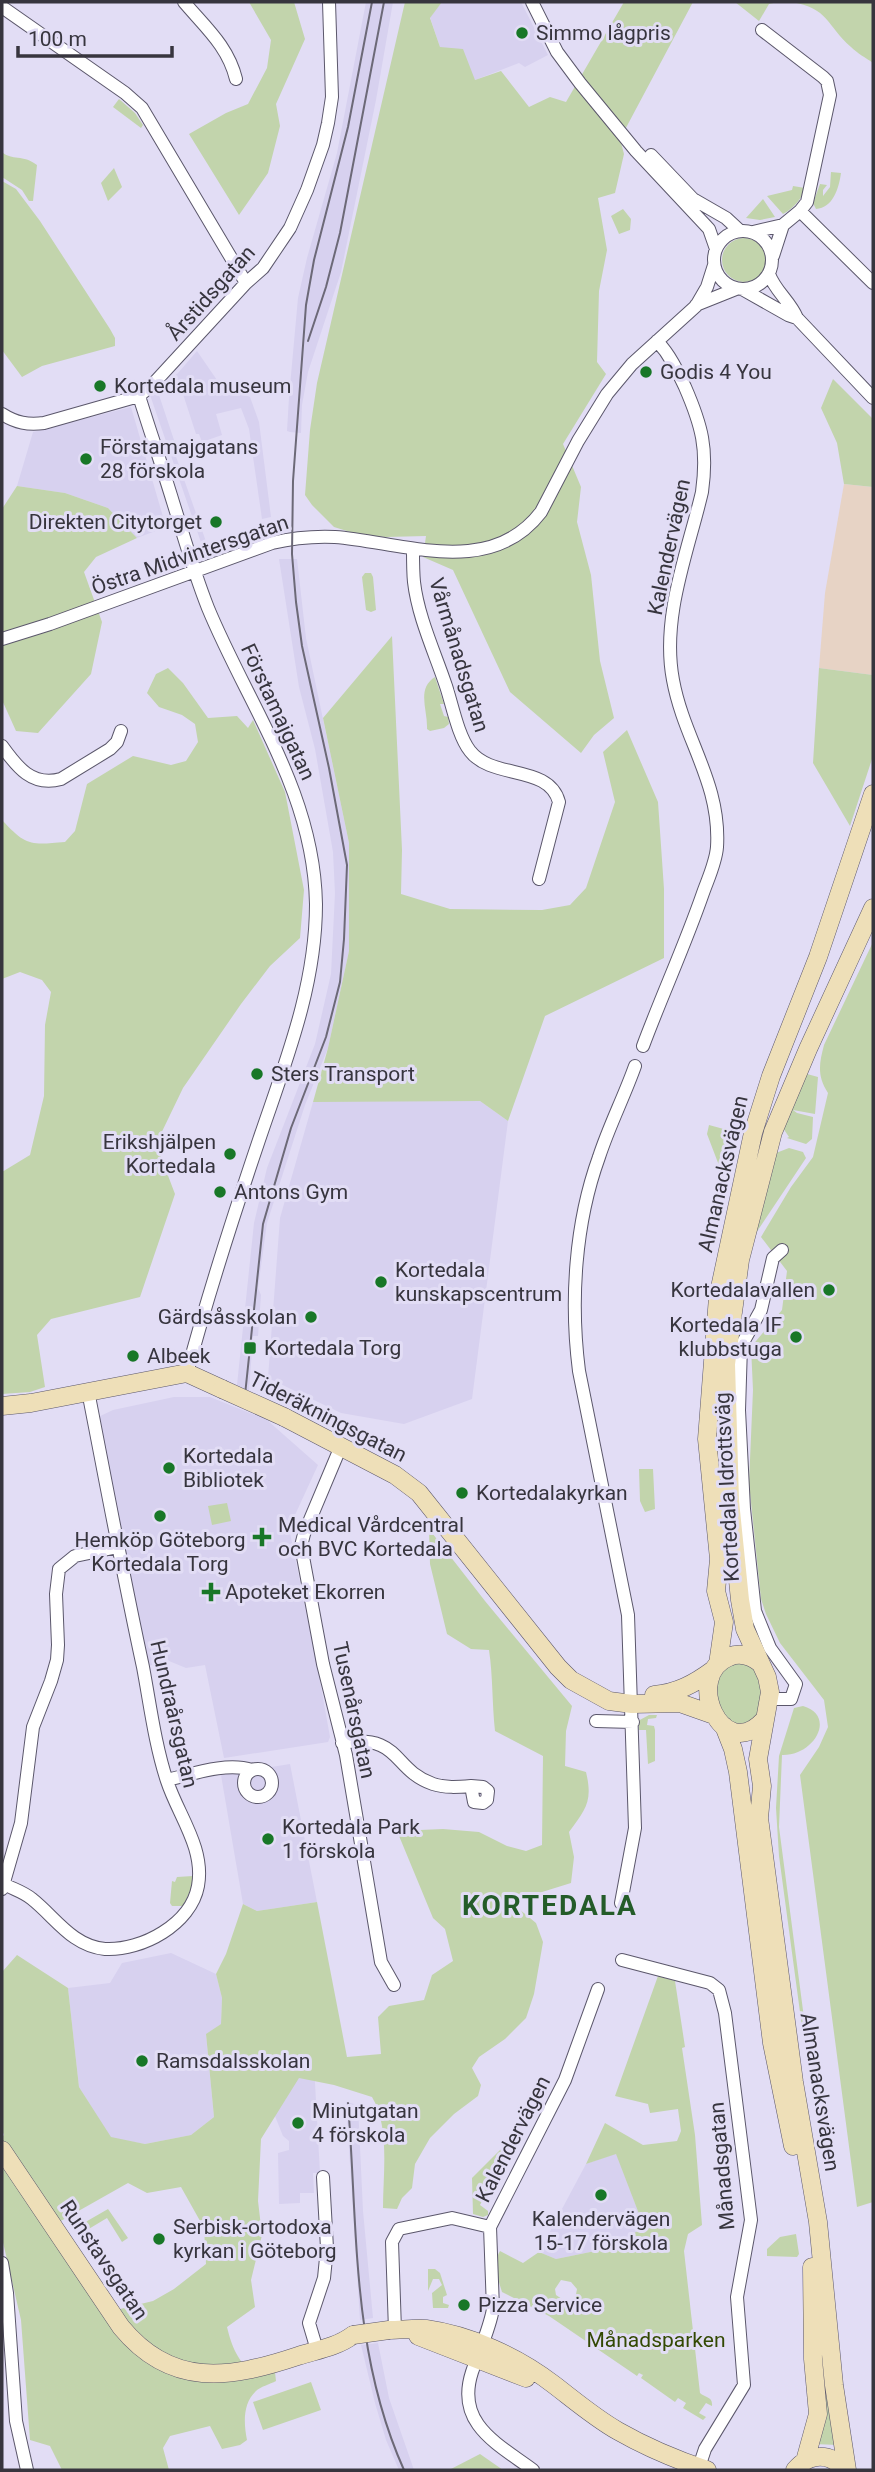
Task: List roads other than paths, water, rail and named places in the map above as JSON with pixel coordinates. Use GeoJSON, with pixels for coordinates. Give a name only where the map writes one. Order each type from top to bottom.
{"type":"FeatureCollection","features":[{"type":"Feature","properties":{"kind":"main road","name":"Almanacksvägen"},"geometry":{"type":"LineString","coordinates":[[800,2466],[818,2414],[813,2359],[811,2254],[803,2194],[772,2043],[738,1772],[733,1749],[708,1694],[724,1622],[716,1591],[719,1559],[706,1440],[718,1297],[753,1133],[771,1076],[818,957],[873,794]]}},
{"type":"Feature","properties":{"kind":"main road","name":"Almanacksvägen"},"geometry":{"type":"LineString","coordinates":[[846,2470],[834,2385],[818,2222],[795,2088],[759,1818],[762,1786],[758,1759],[764,1720],[771,1699],[767,1677],[742,1618],[733,1546],[727,1456],[726,1364],[740,1260],[773,1132],[873,908]]}},
{"type":"Feature","properties":{"kind":"main road","name":"Tideräkningsgatan"},"geometry":{"type":"LineString","coordinates":[[187,1373],[341,1446],[395,1475],[419,1493],[571,1680],[588,1689],[631,1699],[680,1703],[719,1721]]}},
{"type":"Feature","properties":{"kind":"main road"},"geometry":{"type":"LineString","coordinates":[[2,1406],[31,1403],[187,1373]]}},
{"type":"Feature","properties":{"kind":"main road"},"geometry":{"type":"LineString","coordinates":[[716,1667],[727,1658],[737,1655],[747,1656],[760,1663]]}},
{"type":"Feature","properties":{"kind":"main road","name":"Tideräkningsgatan"},"geometry":{"type":"LineString","coordinates":[[631,1699],[671,1693],[687,1687],[716,1667]]}},
{"type":"Feature","properties":{"kind":"main road"},"geometry":{"type":"LineString","coordinates":[[719,1721],[734,1732],[744,1733],[754,1730],[764,1720]]}},
{"type":"Feature","properties":{"kind":"main road","name":"Runstavsgatan"},"geometry":{"type":"LineString","coordinates":[[2,2150],[132,2341],[167,2365],[193,2372],[230,2372],[316,2344],[338,2333],[353,2335],[423,2329],[449,2333],[479,2351],[531,2370],[619,2432],[641,2451],[677,2470]]}},
{"type":"Feature","properties":{"kind":"main road","name":"Runstavsgatan"},"geometry":{"type":"LineString","coordinates":[[619,2432],[701,2469]]}},
{"type":"Feature","properties":{"kind":"main road"},"geometry":{"type":"LineString","coordinates":[[800,2466],[815,2457],[825,2457],[846,2470]]}},
{"type":"Feature","properties":{"kind":"street"},"geometry":{"type":"LineString","coordinates":[[184,2],[232,60],[236,79]]}},
{"type":"Feature","properties":{"kind":"street","name":"Årstidsgatan"},"geometry":{"type":"LineString","coordinates":[[139,396],[174,363],[246,283],[263,268],[290,228],[323,145],[332,97],[328,2]]}},
{"type":"Feature","properties":{"kind":"street"},"geometry":{"type":"LineString","coordinates":[[531,2],[557,52],[580,83],[636,151],[709,229],[716,249],[714,265],[722,280],[797,318]]}},
{"type":"Feature","properties":{"kind":"street"},"geometry":{"type":"LineString","coordinates":[[2,7],[125,93],[142,108],[246,283]]}},
{"type":"Feature","properties":{"kind":"street"},"geometry":{"type":"LineString","coordinates":[[716,249],[726,236],[783,225],[800,211],[811,189],[830,89],[823,77],[762,30]]}},
{"type":"Feature","properties":{"kind":"street"},"geometry":{"type":"LineString","coordinates":[[610,117],[642,145],[693,199],[766,241],[773,256]]}},
{"type":"Feature","properties":{"kind":"street"},"geometry":{"type":"LineString","coordinates":[[800,211],[873,283]]}},
{"type":"Feature","properties":{"kind":"street"},"geometry":{"type":"LineString","coordinates":[[739,289],[758,285],[769,274],[783,225]]}},
{"type":"Feature","properties":{"kind":"street","name":"Östra Midvintersgatan"},"geometry":{"type":"LineString","coordinates":[[2,639],[272,543],[296,537],[338,537],[432,552],[484,547],[510,539],[532,523],[541,512],[600,403],[617,379],[696,306],[707,287],[714,265]]}},
{"type":"Feature","properties":{"kind":"street"},"geometry":{"type":"LineString","coordinates":[[769,274],[773,285],[793,307],[797,318],[873,398]]}},
{"type":"Feature","properties":{"kind":"street","name":"Östra Midvintersgatan"},"geometry":{"type":"LineString","coordinates":[[696,306],[739,289]]}},
{"type":"Feature","properties":{"kind":"street","name":"Kalendervägen"},"geometry":{"type":"LineString","coordinates":[[643,1046],[694,919],[717,852],[718,833],[712,791],[675,689],[671,647],[674,607],[702,492],[705,473],[704,442],[700,423],[674,363],[657,341]]}},
{"type":"Feature","properties":{"kind":"street"},"geometry":{"type":"LineString","coordinates":[[2,414],[12,421],[29,425],[139,396]]}},
{"type":"Feature","properties":{"kind":"street","name":"Förstamajgatan"},"geometry":{"type":"LineString","coordinates":[[139,396],[209,611],[295,791],[310,854],[316,904],[312,959],[300,1017],[215,1273],[187,1373]]}},
{"type":"Feature","properties":{"kind":"street","name":"Vårmånadsgatan"},"geometry":{"type":"LineString","coordinates":[[413,550],[414,583],[418,601],[470,751],[485,764],[547,782],[556,790],[559,802],[538,879]]}},
{"type":"Feature","properties":{"kind":"street"},"geometry":{"type":"LineString","coordinates":[[2,746],[29,777],[52,782],[110,749],[117,743],[121,731]]}},
{"type":"Feature","properties":{"kind":"street"},"geometry":{"type":"LineString","coordinates":[[621,1903],[635,1828],[628,1615],[579,1371],[576,1315],[580,1228],[598,1159],[635,1066]]}},
{"type":"Feature","properties":{"kind":"street","name":"Kortedala Idrottsväg"},"geometry":{"type":"LineString","coordinates":[[771,1699],[791,1699],[796,1684],[770,1647],[755,1611],[744,1509],[739,1410],[741,1346],[761,1310],[773,1258],[782,1250]]}},
{"type":"Feature","properties":{"kind":"street","name":"Hundraårsgatan"},"geometry":{"type":"LineString","coordinates":[[3,1886],[31,1897],[69,1934],[104,1949],[121,1948],[166,1931],[187,1912],[197,1894],[200,1872],[195,1846],[167,1780],[88,1391]]}},
{"type":"Feature","properties":{"kind":"street","name":"Tusenårsgatan"},"geometry":{"type":"LineString","coordinates":[[341,1446],[304,1534],[302,1546],[323,1664],[342,1744],[381,1962],[394,1985]]}},
{"type":"Feature","properties":{"kind":"street"},"geometry":{"type":"LineString","coordinates":[[3,1886],[21,1823],[33,1727],[57,1660],[56,1594],[59,1569],[75,1556],[118,1547]]}},
{"type":"Feature","properties":{"kind":"street"},"geometry":{"type":"LineString","coordinates":[[596,1721],[632,1722]]}},
{"type":"Feature","properties":{"kind":"street"},"geometry":{"type":"LineString","coordinates":[[342,1744],[377,1742],[431,1783],[454,1787],[471,1786]]}},
{"type":"Feature","properties":{"kind":"street"},"geometry":{"type":"LineString","coordinates":[[167,1780],[205,1771],[244,1768],[252,1770]]}},
{"type":"Feature","properties":{"kind":"street","name":"Månadsgatan"},"geometry":{"type":"LineString","coordinates":[[622,1960],[710,1983],[719,1990],[725,2013],[751,2220],[737,2297],[744,2385],[705,2449],[701,2469]]}},
{"type":"Feature","properties":{"kind":"street","name":"Kalendervägen"},"geometry":{"type":"LineString","coordinates":[[533,2470],[490,2439],[477,2425],[470,2409],[471,2376],[492,2309],[490,2227],[565,2080],[598,1989]]}},
{"type":"Feature","properties":{"kind":"street"},"geometry":{"type":"LineString","coordinates":[[316,2344],[309,2323],[324,2278],[327,2248],[323,2177]]}},
{"type":"Feature","properties":{"kind":"street"},"geometry":{"type":"LineString","coordinates":[[395,2330],[392,2242],[399,2229],[453,2218],[490,2227]]}},
{"type":"Feature","properties":{"kind":"street"},"geometry":{"type":"LineString","coordinates":[[2,2263],[7,2293],[16,2421],[27,2470]]}},
{"type":"Feature","properties":{"kind":"tram line"},"geometry":{"type":"LineString","coordinates":[[245,1395],[263,1224],[291,1128],[326,1037],[340,982],[344,939],[347,865],[302,646],[292,554],[293,481],[306,305],[314,260],[348,127],[372,2]]}},
{"type":"Feature","properties":{"kind":"tram line"},"geometry":{"type":"LineString","coordinates":[[308,341],[340,233],[384,2]]}},
{"type":"Feature","properties":{"kind":"tram line"},"geometry":{"type":"LineString","coordinates":[[348,2103],[356,2243],[366,2335],[374,2381],[404,2470]]}},
{"type":"Feature","properties":{"kind":"place","name":"Simmo lågpris"},"geometry":{"type":"Point","coordinates":[522,33]}},
{"type":"Feature","properties":{"kind":"place","name":"Godis 4 You"},"geometry":{"type":"Point","coordinates":[646,372]}},
{"type":"Feature","properties":{"kind":"place","name":"Kortedala museum"},"geometry":{"type":"Point","coordinates":[100,386]}},
{"type":"Feature","properties":{"kind":"place","name":"Förstamajgatans 28 förskola"},"geometry":{"type":"Point","coordinates":[86,459]}},
{"type":"Feature","properties":{"kind":"place","name":"Direkten Citytorget"},"geometry":{"type":"Point","coordinates":[216,522]}},
{"type":"Feature","properties":{"kind":"place","name":"Sters Transport"},"geometry":{"type":"Point","coordinates":[257,1074]}},
{"type":"Feature","properties":{"kind":"place","name":"Erikshjälpen Kortedala"},"geometry":{"type":"Point","coordinates":[230,1154]}},
{"type":"Feature","properties":{"kind":"place","name":"Antons Gym"},"geometry":{"type":"Point","coordinates":[220,1192]}},
{"type":"Feature","properties":{"kind":"place","name":"Kortedala kunskapscentrum"},"geometry":{"type":"Point","coordinates":[381,1282]}},
{"type":"Feature","properties":{"kind":"place","name":"Kortedalavallen"},"geometry":{"type":"Point","coordinates":[829,1290]}},
{"type":"Feature","properties":{"kind":"place","name":"Gärdsåsskolan"},"geometry":{"type":"Point","coordinates":[311,1317]}},
{"type":"Feature","properties":{"kind":"place","name":"Kortedala IF klubbstuga"},"geometry":{"type":"Point","coordinates":[796,1337]}},
{"type":"Feature","properties":{"kind":"place","name":"Kortedala Torg"},"geometry":{"type":"Point","coordinates":[250,1348]}},
{"type":"Feature","properties":{"kind":"place","name":"Albeek"},"geometry":{"type":"Point","coordinates":[133,1356]}},
{"type":"Feature","properties":{"kind":"place","name":"Kortedala Bibliotek"},"geometry":{"type":"Point","coordinates":[169,1468]}},
{"type":"Feature","properties":{"kind":"place","name":"Kortedalakyrkan"},"geometry":{"type":"Point","coordinates":[462,1493]}},
{"type":"Feature","properties":{"kind":"place","name":"Hemköp Göteborg Kortedala Torg"},"geometry":{"type":"Point","coordinates":[160,1516]}},
{"type":"Feature","properties":{"kind":"place","name":"Medical Vårdcentral och BVC Kortedala"},"geometry":{"type":"Point","coordinates":[262,1537]}},
{"type":"Feature","properties":{"kind":"place","name":"Apoteket Ekorren"},"geometry":{"type":"Point","coordinates":[211,1592]}},
{"type":"Feature","properties":{"kind":"place","name":"Kortedala Park 1 förskola"},"geometry":{"type":"Point","coordinates":[268,1839]}},
{"type":"Feature","properties":{"kind":"place","name":"Ramsdalsskolan"},"geometry":{"type":"Point","coordinates":[142,2061]}},
{"type":"Feature","properties":{"kind":"place","name":"Minutgatan 4 förskola"},"geometry":{"type":"Point","coordinates":[298,2123]}},
{"type":"Feature","properties":{"kind":"place","name":"Kalendervägen 15-17 förskola"},"geometry":{"type":"Point","coordinates":[601,2195]}},
{"type":"Feature","properties":{"kind":"place","name":"Serbisk-ortodoxa kyrkan i Göteborg"},"geometry":{"type":"Point","coordinates":[159,2239]}},
{"type":"Feature","properties":{"kind":"place","name":"Pizza Service"},"geometry":{"type":"Point","coordinates":[464,2305]}},
{"type":"Feature","properties":{"kind":"district","name":"KORTEDALA"},"geometry":{"type":"Point","coordinates":[550,1905]}},
{"type":"Feature","properties":{"kind":"park label","name":"Månadsparken"},"geometry":{"type":"Point","coordinates":[656,2340]}}]}
